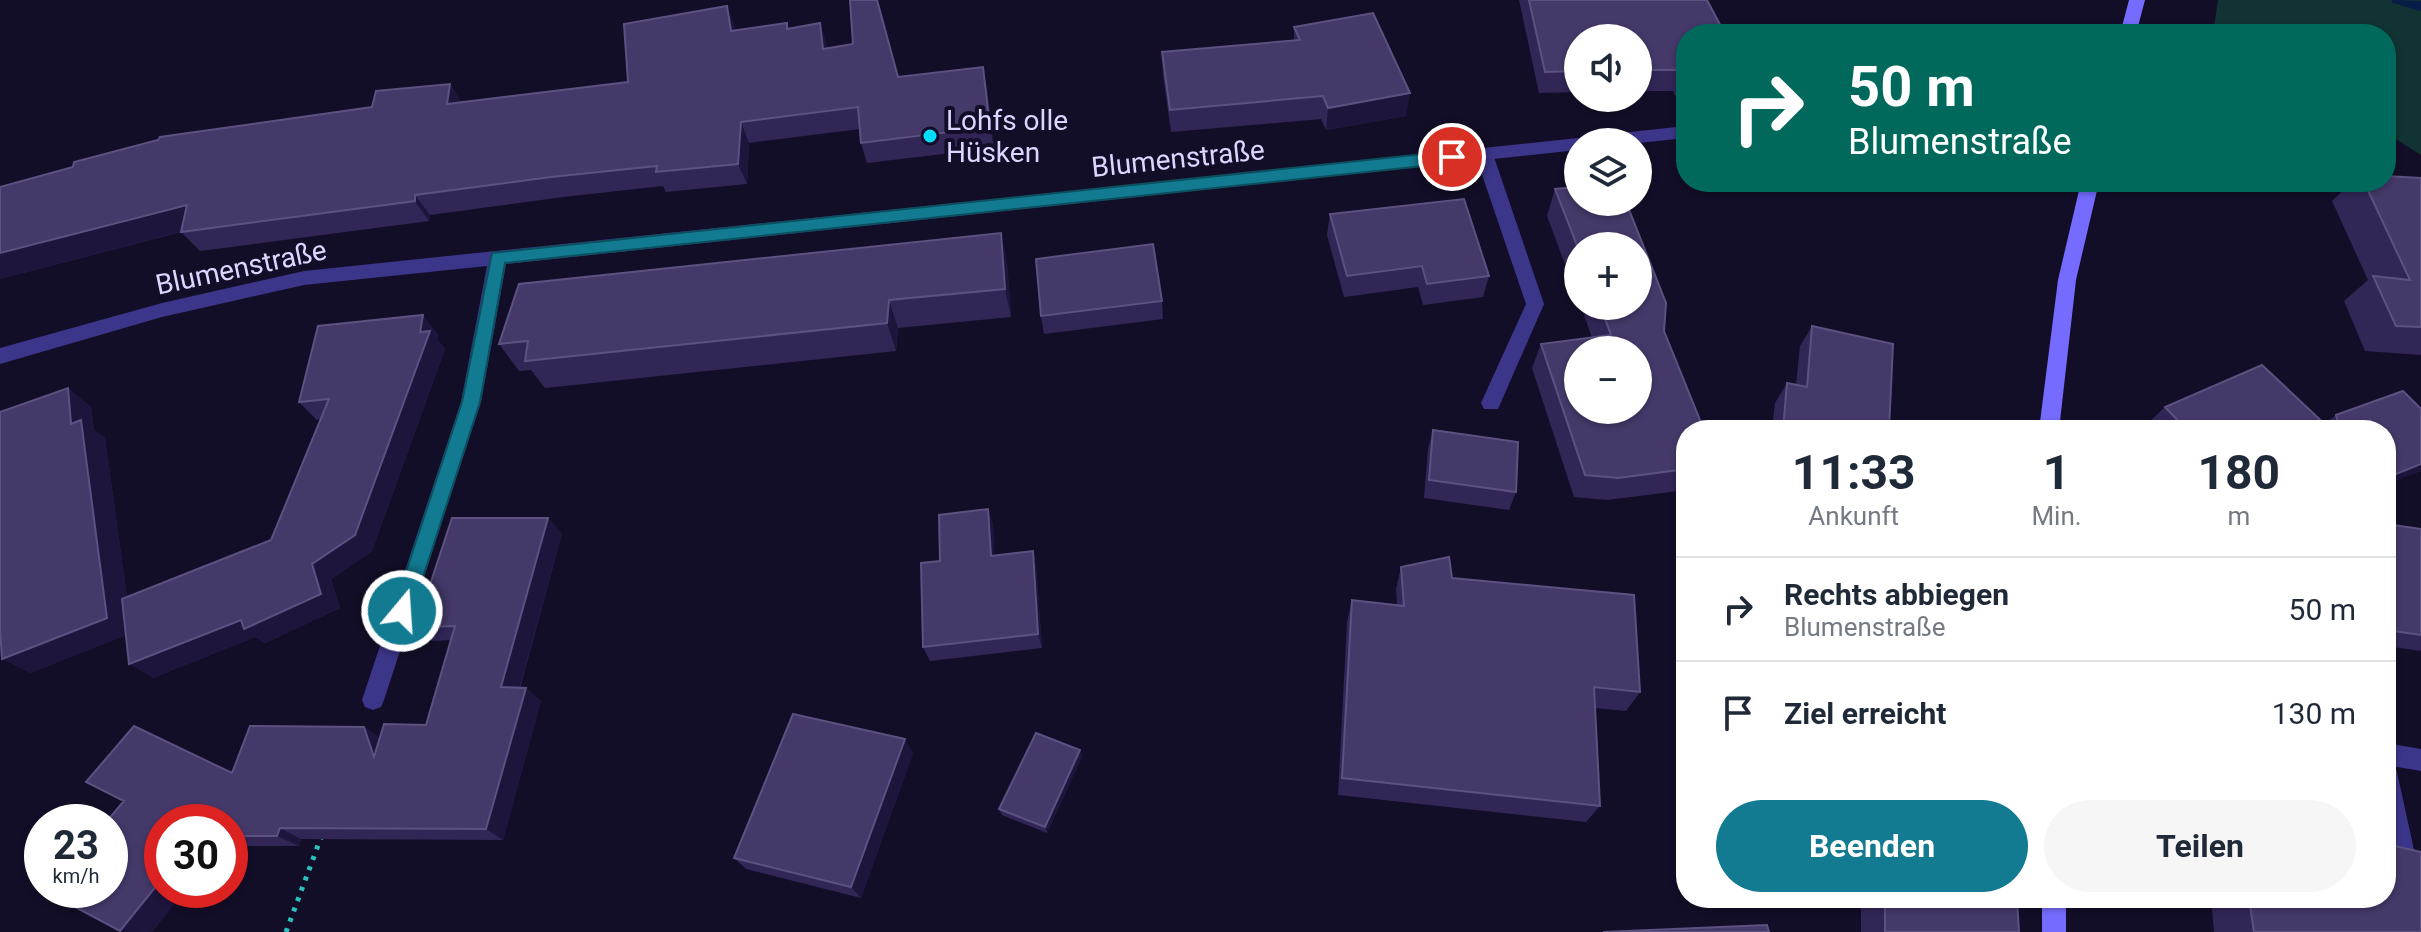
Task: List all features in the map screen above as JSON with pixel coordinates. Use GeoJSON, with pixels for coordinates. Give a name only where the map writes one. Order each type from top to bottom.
{"type":"FeatureCollection","features":[{"type":"Feature","properties":{"kind":"street"},"geometry":{"type":"LineString","coordinates":[[2131,24],[2137,0]]}},
{"type":"Feature","properties":{"kind":"street"},"geometry":{"type":"LineString","coordinates":[[1652,136],[1676,133]]}},
{"type":"Feature","properties":{"kind":"street","name":"Blumenstraße"},"geometry":{"type":"LineString","coordinates":[[0,356],[162,310],[304,278],[1564,145]]}},
{"type":"Feature","properties":{"kind":"street"},"geometry":{"type":"LineString","coordinates":[[1484,154],[1535,304],[1491,403]]}},
{"type":"Feature","properties":{"kind":"street"},"geometry":{"type":"LineString","coordinates":[[2050,420],[2067,280],[2088,192]]}},
{"type":"Feature","properties":{"kind":"street"},"geometry":{"type":"LineString","coordinates":[[373,700],[471,402],[498,258]]}},
{"type":"Feature","properties":{"kind":"street"},"geometry":{"type":"LineString","coordinates":[[2396,756],[2421,760]]}},
{"type":"Feature","properties":{"kind":"street"},"geometry":{"type":"LineString","coordinates":[[2396,821],[2413,903]]}},
{"type":"Feature","properties":{"kind":"street"},"geometry":{"type":"LineString","coordinates":[[2054,908],[2054,932]]}},
{"type":"Feature","properties":{"kind":"path"},"geometry":{"type":"LineString","coordinates":[[286,932],[324,831]]}},
{"type":"Feature","properties":{"kind":"green space"},"geometry":{"type":"Polygon","coordinates":[[[2218,0],[2421,0],[2421,155],[2396,139],[2396,24],[2214,24],[2218,0]]]}},
{"type":"Feature","properties":{"kind":"building"},"geometry":{"type":"Polygon","coordinates":[[[850,0],[877,0],[898,77],[983,67],[990,127],[861,143],[858,107],[741,122],[738,164],[656,172],[657,166],[551,177],[415,195],[415,201],[181,232],[187,205],[0,253],[0,187],[73,167],[74,162],[160,137],[372,107],[376,91],[450,84],[447,104],[628,82],[624,24],[727,6],[731,31],[787,23],[787,29],[820,23],[823,49],[853,44],[850,0]]]}},
{"type":"Feature","properties":{"kind":"building"},"geometry":{"type":"Polygon","coordinates":[[[1529,0],[1707,0],[1720,24],[1676,24],[1676,70],[1652,70],[1652,24],[1564,24],[1564,71],[1545,72],[1529,0]]]}},
{"type":"Feature","properties":{"kind":"building"},"geometry":{"type":"Polygon","coordinates":[[[1373,13],[1410,93],[1328,108],[1323,96],[1170,110],[1162,52],[1300,40],[1294,27],[1373,13]]]}},
{"type":"Feature","properties":{"kind":"building"},"geometry":{"type":"Polygon","coordinates":[[[2396,177],[2421,178],[2421,327],[2396,326],[2373,276],[2410,280],[2369,192],[2396,192],[2396,177]]]}},
{"type":"Feature","properties":{"kind":"building"},"geometry":{"type":"Polygon","coordinates":[[[1564,188],[1564,212],[1555,189],[1564,188]]]}},
{"type":"Feature","properties":{"kind":"building"},"geometry":{"type":"Polygon","coordinates":[[[1464,199],[1489,276],[1427,284],[1422,266],[1347,276],[1330,214],[1464,199]]]}},
{"type":"Feature","properties":{"kind":"building"},"geometry":{"type":"Polygon","coordinates":[[[1566,216],[1632,216],[1638,232],[1572,232],[1566,216]]]}},
{"type":"Feature","properties":{"kind":"building"},"geometry":{"type":"Polygon","coordinates":[[[1001,233],[1005,289],[889,300],[887,323],[525,361],[528,341],[499,344],[519,284],[1001,233]]]}},
{"type":"Feature","properties":{"kind":"building"},"geometry":{"type":"Polygon","coordinates":[[[1153,244],[1162,301],[1041,316],[1036,259],[1153,244]]]}},
{"type":"Feature","properties":{"kind":"building"},"geometry":{"type":"Polygon","coordinates":[[[1652,268],[1666,303],[1664,331],[1700,420],[1676,420],[1676,470],[1618,478],[1585,475],[1568,424],[1652,424],[1652,336],[1603,336],[1611,335],[1605,320],[1652,320],[1652,268]]]}},
{"type":"Feature","properties":{"kind":"building"},"geometry":{"type":"Polygon","coordinates":[[[423,315],[420,332],[430,331],[355,535],[312,564],[321,594],[244,629],[241,620],[129,664],[122,599],[271,540],[329,399],[299,402],[318,326],[423,315]]]}},
{"type":"Feature","properties":{"kind":"building"},"geometry":{"type":"Polygon","coordinates":[[[1812,326],[1893,344],[1889,420],[1784,420],[1787,383],[1807,387],[1812,326]]]}},
{"type":"Feature","properties":{"kind":"building"},"geometry":{"type":"Polygon","coordinates":[[[1564,341],[1564,412],[1541,344],[1564,341]]]}},
{"type":"Feature","properties":{"kind":"building"},"geometry":{"type":"Polygon","coordinates":[[[2262,365],[2320,420],[2177,420],[2165,407],[2262,365]]]}},
{"type":"Feature","properties":{"kind":"building"},"geometry":{"type":"Polygon","coordinates":[[[68,388],[71,424],[81,420],[107,618],[2,659],[0,412],[68,388]]]}},
{"type":"Feature","properties":{"kind":"building"},"geometry":{"type":"Polygon","coordinates":[[[2403,391],[2421,409],[2421,464],[2396,474],[2396,420],[2337,420],[2336,415],[2403,391]]]}},
{"type":"Feature","properties":{"kind":"building"},"geometry":{"type":"Polygon","coordinates":[[[1433,430],[1518,442],[1516,492],[1429,480],[1433,430]]]}},
{"type":"Feature","properties":{"kind":"building"},"geometry":{"type":"Polygon","coordinates":[[[988,509],[991,556],[1033,551],[1038,634],[923,647],[921,563],[940,561],[939,515],[988,509]]]}},
{"type":"Feature","properties":{"kind":"building"},"geometry":{"type":"Polygon","coordinates":[[[452,518],[548,518],[501,687],[526,688],[486,829],[280,828],[277,836],[248,836],[248,804],[144,804],[144,901],[120,931],[77,908],[128,908],[128,804],[121,804],[124,801],[86,782],[134,726],[232,773],[250,726],[364,727],[374,757],[384,724],[426,725],[455,626],[416,627],[452,518]]]}},
{"type":"Feature","properties":{"kind":"building"},"geometry":{"type":"Polygon","coordinates":[[[2396,525],[2421,529],[2421,635],[2396,631],[2396,525]]]}},
{"type":"Feature","properties":{"kind":"building"},"geometry":{"type":"Polygon","coordinates":[[[1449,557],[1452,578],[1634,595],[1640,692],[1594,687],[1600,806],[1342,778],[1352,600],[1404,606],[1401,567],[1449,557]]]}},
{"type":"Feature","properties":{"kind":"building"},"geometry":{"type":"Polygon","coordinates":[[[793,714],[905,739],[851,887],[734,858],[793,714]]]}},
{"type":"Feature","properties":{"kind":"building"},"geometry":{"type":"Polygon","coordinates":[[[1036,733],[1080,750],[1045,827],[999,809],[1036,733]]]}},
{"type":"Feature","properties":{"kind":"building"},"geometry":{"type":"Polygon","coordinates":[[[2396,846],[2421,852],[2421,932],[2254,932],[2250,908],[2396,908],[2396,846]]]}},
{"type":"Feature","properties":{"kind":"building"},"geometry":{"type":"Polygon","coordinates":[[[1885,908],[2018,908],[2019,932],[1885,932],[1885,908]]]}},
{"type":"Feature","properties":{"kind":"building"},"geometry":{"type":"Polygon","coordinates":[[[1767,925],[1769,932],[1603,932],[1767,925]]]}},
{"type":"Feature","properties":{"kind":"waterway"},"geometry":{"type":"LineString","coordinates":[[2398,0],[2421,6]]}},
{"type":"Feature","properties":{"kind":"place","name":"Lohfs olle Hüsken"},"geometry":{"type":"Point","coordinates":[930,136]}},
{"type":"Feature","properties":{"kind":"route"},"geometry":{"type":"LineString","coordinates":[[402,611],[471,402],[498,258],[1452,157]]}}]}
